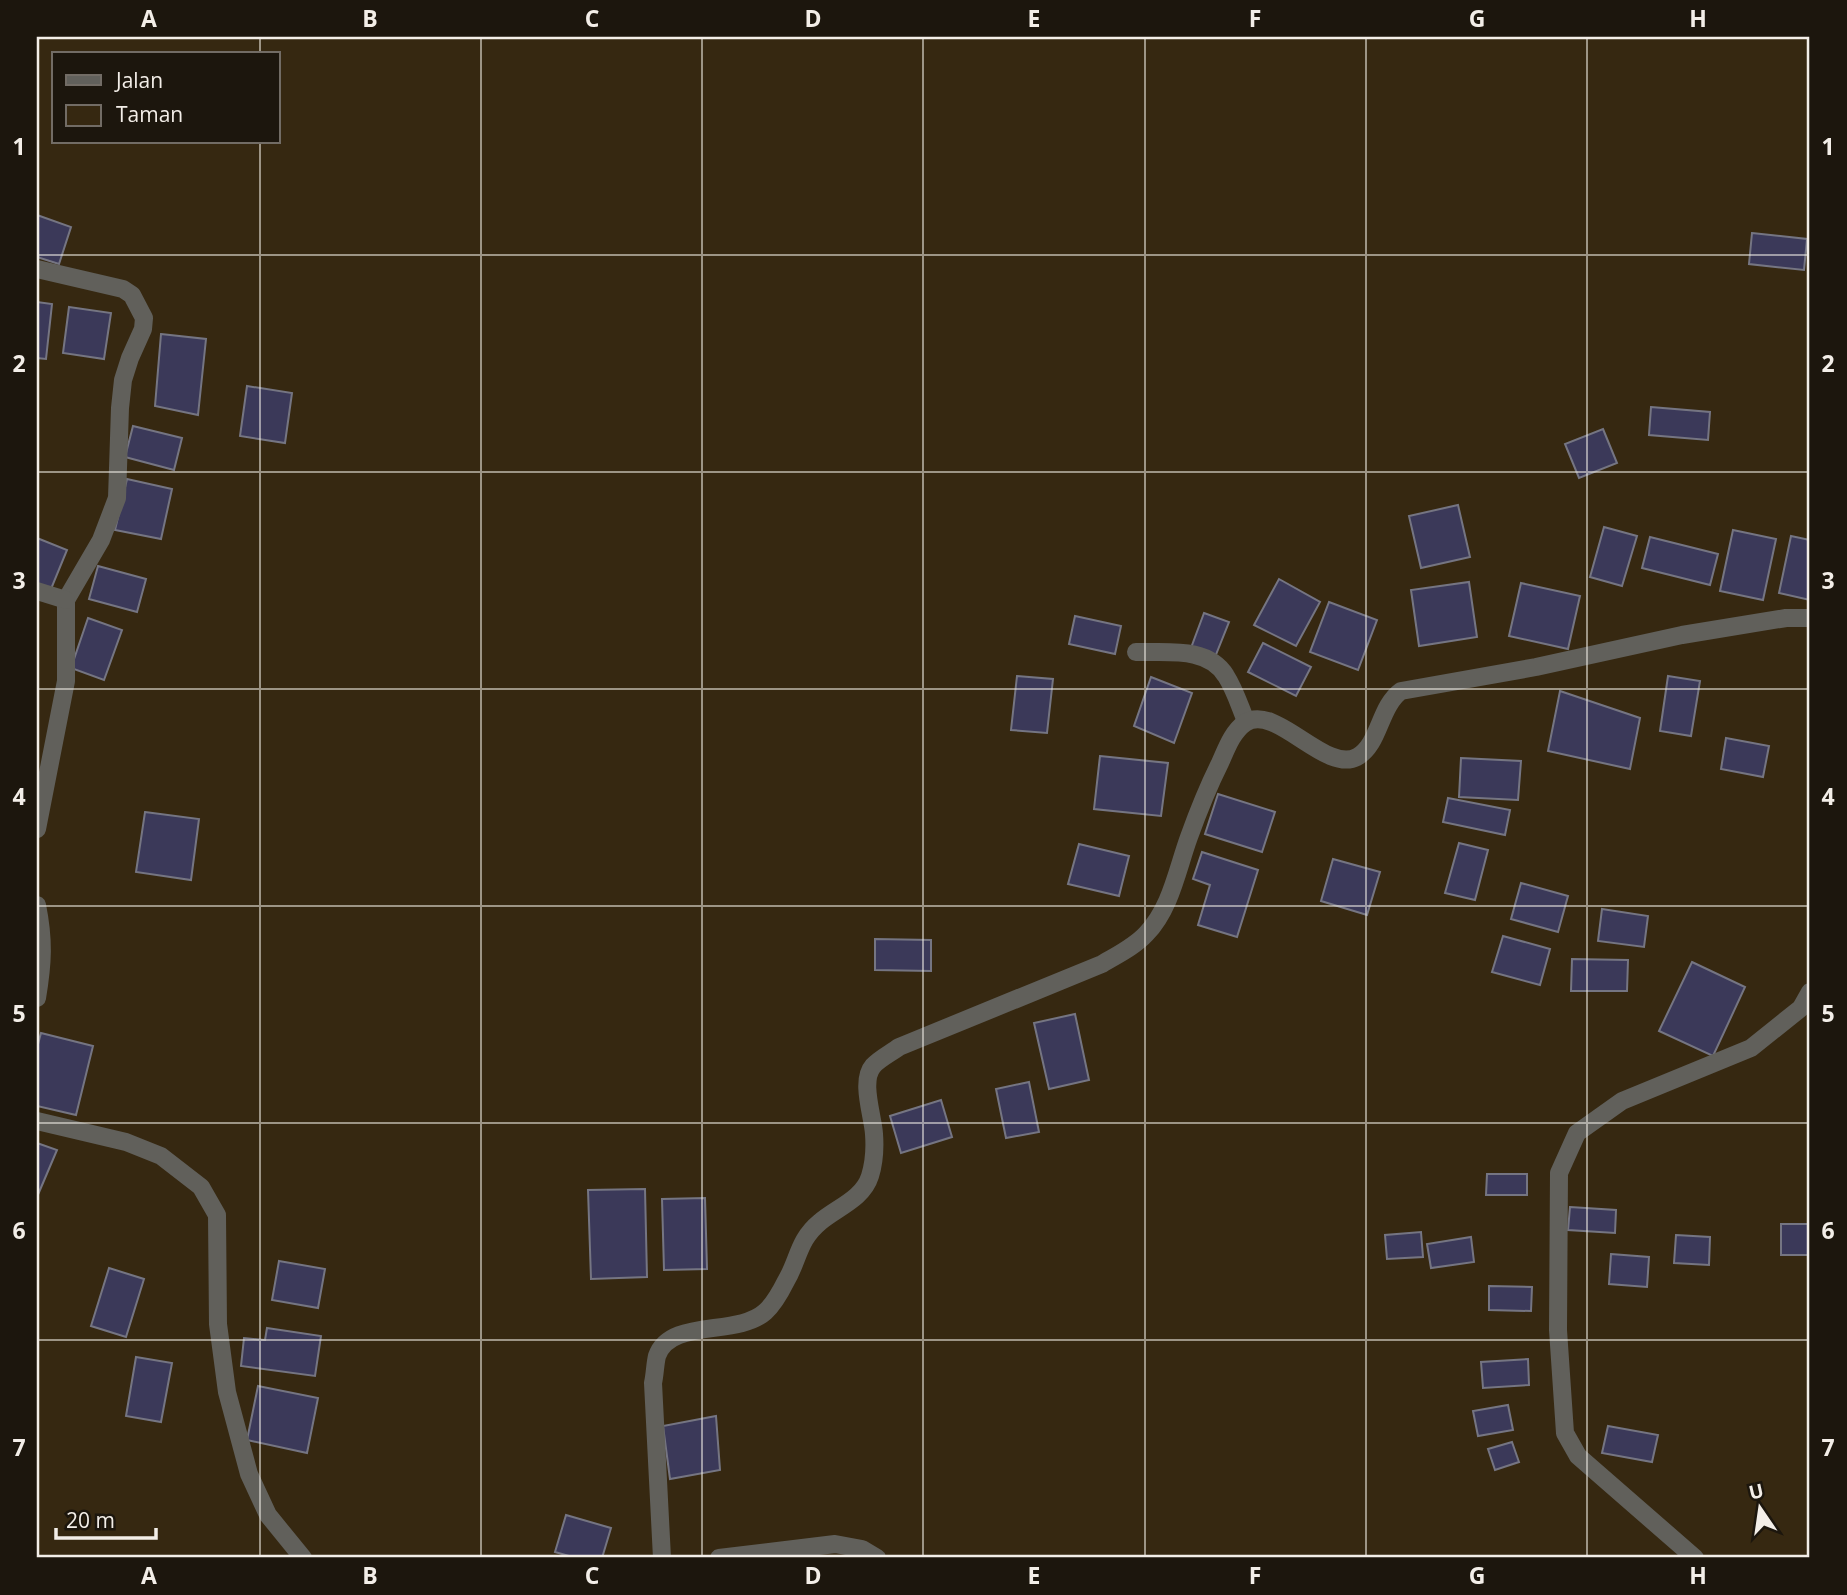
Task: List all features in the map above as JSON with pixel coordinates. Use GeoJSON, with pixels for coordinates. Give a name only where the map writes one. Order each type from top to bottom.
{"type":"FeatureCollection","features":[{"type":"Feature","properties":{"kind":"street"},"geometry":{"type":"LineString","coordinates":[[37,269],[123,289],[132,295],[144,318],[143,329],[123,380],[117,498],[101,540],[66,600],[65,681],[37,829]]}},
{"type":"Feature","properties":{"kind":"street"},"geometry":{"type":"LineString","coordinates":[[37,591],[66,600]]}},
{"type":"Feature","properties":{"kind":"street"},"geometry":{"type":"LineString","coordinates":[[662,1558],[653,1383],[657,1356],[664,1344],[675,1335],[744,1323],[767,1311],[788,1278],[800,1245],[819,1222],[850,1202],[861,1191],[870,1178],[874,1154],[874,1133],[868,1095],[872,1067],[899,1047],[1102,964],[1145,935],[1167,904],[1217,768],[1235,732],[1246,721],[1259,719],[1271,722],[1324,752],[1348,760],[1366,750],[1391,702],[1401,691],[1525,669],[1682,635],[1798,617],[1810,618]]}},
{"type":"Feature","properties":{"kind":"street"},"geometry":{"type":"LineString","coordinates":[[1136,652],[1190,653],[1204,657],[1226,676],[1246,721]]}},
{"type":"Feature","properties":{"kind":"street"},"geometry":{"type":"LineString","coordinates":[[37,905],[43,962],[37,998]]}},
{"type":"Feature","properties":{"kind":"street"},"geometry":{"type":"LineString","coordinates":[[1695,1558],[1578,1456],[1566,1433],[1558,1330],[1559,1173],[1577,1133],[1622,1101],[1751,1048],[1801,1008],[1810,992]]}},
{"type":"Feature","properties":{"kind":"street"},"geometry":{"type":"LineString","coordinates":[[37,1121],[126,1142],[161,1156],[201,1187],[217,1216],[219,1324],[227,1392],[249,1474],[268,1515],[303,1558]]}},
{"type":"Feature","properties":{"kind":"street"},"geometry":{"type":"LineString","coordinates":[[719,1558],[835,1544],[862,1549],[877,1558]]}},
{"type":"Feature","properties":{"kind":"green space"},"geometry":{"type":"Polygon","coordinates":[[[37,37],[1810,37],[1810,1558],[37,1558],[37,37]]]}},
{"type":"Feature","properties":{"kind":"building"},"geometry":{"type":"Polygon","coordinates":[[[37,215],[71,227],[59,264],[37,257],[37,215]]]}},
{"type":"Feature","properties":{"kind":"building"},"geometry":{"type":"Polygon","coordinates":[[[1752,233],[1807,239],[1804,270],[1749,264],[1752,233]]]}},
{"type":"Feature","properties":{"kind":"building"},"geometry":{"type":"Polygon","coordinates":[[[37,302],[52,304],[46,359],[37,358],[37,302]]]}},
{"type":"Feature","properties":{"kind":"building"},"geometry":{"type":"Polygon","coordinates":[[[69,307],[111,313],[104,359],[63,353],[69,307]]]}},
{"type":"Feature","properties":{"kind":"building"},"geometry":{"type":"Polygon","coordinates":[[[161,334],[206,339],[198,415],[155,406],[161,334]]]}},
{"type":"Feature","properties":{"kind":"building"},"geometry":{"type":"Polygon","coordinates":[[[247,386],[292,393],[285,443],[240,436],[247,386]]]}},
{"type":"Feature","properties":{"kind":"building"},"geometry":{"type":"Polygon","coordinates":[[[1651,407],[1710,412],[1708,440],[1649,435],[1651,407]]]}},
{"type":"Feature","properties":{"kind":"building"},"geometry":{"type":"Polygon","coordinates":[[[133,426],[182,438],[174,470],[125,457],[133,426]]]}},
{"type":"Feature","properties":{"kind":"building"},"geometry":{"type":"Polygon","coordinates":[[[1603,429],[1617,463],[1579,478],[1565,444],[1603,429]]]}},
{"type":"Feature","properties":{"kind":"building"},"geometry":{"type":"Polygon","coordinates":[[[127,479],[172,489],[161,539],[115,530],[127,479]]]}},
{"type":"Feature","properties":{"kind":"building"},"geometry":{"type":"Polygon","coordinates":[[[1458,505],[1470,557],[1421,568],[1409,516],[1458,505]]]}},
{"type":"Feature","properties":{"kind":"building"},"geometry":{"type":"Polygon","coordinates":[[[1604,527],[1637,536],[1622,586],[1590,577],[1604,527]]]}},
{"type":"Feature","properties":{"kind":"building"},"geometry":{"type":"Polygon","coordinates":[[[1733,530],[1776,539],[1763,600],[1720,591],[1733,530]]]}},
{"type":"Feature","properties":{"kind":"building"},"geometry":{"type":"Polygon","coordinates":[[[1791,536],[1810,540],[1810,600],[1779,593],[1791,536]]]}},
{"type":"Feature","properties":{"kind":"building"},"geometry":{"type":"Polygon","coordinates":[[[1650,537],[1718,554],[1710,585],[1642,568],[1650,537]]]}},
{"type":"Feature","properties":{"kind":"building"},"geometry":{"type":"Polygon","coordinates":[[[37,538],[67,550],[51,589],[37,584],[37,538]]]}},
{"type":"Feature","properties":{"kind":"building"},"geometry":{"type":"Polygon","coordinates":[[[98,566],[146,579],[137,612],[89,599],[98,566]]]}},
{"type":"Feature","properties":{"kind":"building"},"geometry":{"type":"Polygon","coordinates":[[[1279,579],[1320,602],[1296,646],[1254,625],[1279,579]]]}},
{"type":"Feature","properties":{"kind":"building"},"geometry":{"type":"Polygon","coordinates":[[[1469,582],[1477,637],[1419,646],[1411,590],[1469,582]]]}},
{"type":"Feature","properties":{"kind":"building"},"geometry":{"type":"Polygon","coordinates":[[[1521,583],[1580,596],[1568,649],[1509,636],[1521,583]]]}},
{"type":"Feature","properties":{"kind":"building"},"geometry":{"type":"Polygon","coordinates":[[[1329,602],[1377,620],[1358,670],[1310,652],[1329,602]]]}},
{"type":"Feature","properties":{"kind":"building"},"geometry":{"type":"Polygon","coordinates":[[[1204,613],[1229,622],[1215,657],[1191,648],[1204,613]]]}},
{"type":"Feature","properties":{"kind":"building"},"geometry":{"type":"Polygon","coordinates":[[[1075,616],[1121,626],[1115,654],[1069,644],[1075,616]]]}},
{"type":"Feature","properties":{"kind":"building"},"geometry":{"type":"Polygon","coordinates":[[[88,618],[122,630],[104,680],[71,668],[88,618]]]}},
{"type":"Feature","properties":{"kind":"building"},"geometry":{"type":"Polygon","coordinates":[[[1263,643],[1311,667],[1296,696],[1248,672],[1263,643]]]}},
{"type":"Feature","properties":{"kind":"building"},"geometry":{"type":"Polygon","coordinates":[[[1017,676],[1053,679],[1047,733],[1011,730],[1017,676]]]}},
{"type":"Feature","properties":{"kind":"building"},"geometry":{"type":"Polygon","coordinates":[[[1668,676],[1700,681],[1691,736],[1660,731],[1668,676]]]}},
{"type":"Feature","properties":{"kind":"building"},"geometry":{"type":"Polygon","coordinates":[[[1151,677],[1192,693],[1174,743],[1134,726],[1151,677]]]}},
{"type":"Feature","properties":{"kind":"building"},"geometry":{"type":"Polygon","coordinates":[[[1560,691],[1640,718],[1630,769],[1548,751],[1560,691]]]}},
{"type":"Feature","properties":{"kind":"building"},"geometry":{"type":"Polygon","coordinates":[[[1726,738],[1769,746],[1763,777],[1721,769],[1726,738]]]}},
{"type":"Feature","properties":{"kind":"building"},"geometry":{"type":"Polygon","coordinates":[[[1100,756],[1168,763],[1161,816],[1094,809],[1100,756]]]}},
{"type":"Feature","properties":{"kind":"building"},"geometry":{"type":"Polygon","coordinates":[[[1461,758],[1521,761],[1518,800],[1459,797],[1461,758]]]}},
{"type":"Feature","properties":{"kind":"building"},"geometry":{"type":"Polygon","coordinates":[[[1218,794],[1275,812],[1262,852],[1205,834],[1218,794]]]}},
{"type":"Feature","properties":{"kind":"building"},"geometry":{"type":"Polygon","coordinates":[[[1448,798],[1510,810],[1505,835],[1443,822],[1448,798]]]}},
{"type":"Feature","properties":{"kind":"building"},"geometry":{"type":"Polygon","coordinates":[[[145,812],[199,819],[191,880],[136,872],[145,812]]]}},
{"type":"Feature","properties":{"kind":"building"},"geometry":{"type":"Polygon","coordinates":[[[1459,843],[1488,850],[1475,900],[1445,893],[1459,843]]]}},
{"type":"Feature","properties":{"kind":"building"},"geometry":{"type":"Polygon","coordinates":[[[1079,844],[1129,856],[1119,896],[1068,884],[1079,844]]]}},
{"type":"Feature","properties":{"kind":"building"},"geometry":{"type":"Polygon","coordinates":[[[1202,852],[1258,870],[1237,937],[1198,925],[1210,885],[1193,879],[1202,852]]]}},
{"type":"Feature","properties":{"kind":"building"},"geometry":{"type":"Polygon","coordinates":[[[1333,859],[1380,872],[1367,915],[1321,901],[1333,859]]]}},
{"type":"Feature","properties":{"kind":"building"},"geometry":{"type":"Polygon","coordinates":[[[1521,883],[1568,896],[1558,932],[1511,919],[1521,883]]]}},
{"type":"Feature","properties":{"kind":"building"},"geometry":{"type":"Polygon","coordinates":[[[1602,909],[1648,916],[1644,947],[1598,941],[1602,909]]]}},
{"type":"Feature","properties":{"kind":"building"},"geometry":{"type":"Polygon","coordinates":[[[1503,936],[1550,949],[1540,985],[1492,972],[1503,936]]]}},
{"type":"Feature","properties":{"kind":"building"},"geometry":{"type":"Polygon","coordinates":[[[875,939],[931,940],[931,971],[875,970],[875,939]]]}},
{"type":"Feature","properties":{"kind":"building"},"geometry":{"type":"Polygon","coordinates":[[[1572,959],[1628,960],[1627,991],[1571,991],[1572,959]]]}},
{"type":"Feature","properties":{"kind":"building"},"geometry":{"type":"Polygon","coordinates":[[[1692,962],[1745,987],[1713,1056],[1659,1031],[1692,962]]]}},
{"type":"Feature","properties":{"kind":"building"},"geometry":{"type":"Polygon","coordinates":[[[1075,1014],[1089,1080],[1049,1089],[1034,1023],[1075,1014]]]}},
{"type":"Feature","properties":{"kind":"building"},"geometry":{"type":"Polygon","coordinates":[[[41,1033],[93,1046],[76,1115],[37,1106],[37,1048],[41,1033]]]}},
{"type":"Feature","properties":{"kind":"building"},"geometry":{"type":"Polygon","coordinates":[[[1029,1082],[1039,1132],[1006,1138],[996,1089],[1029,1082]]]}},
{"type":"Feature","properties":{"kind":"building"},"geometry":{"type":"Polygon","coordinates":[[[941,1100],[952,1137],[901,1153],[890,1116],[941,1100]]]}},
{"type":"Feature","properties":{"kind":"building"},"geometry":{"type":"Polygon","coordinates":[[[37,1143],[57,1150],[37,1197],[37,1143]]]}},
{"type":"Feature","properties":{"kind":"building"},"geometry":{"type":"Polygon","coordinates":[[[1487,1174],[1527,1174],[1527,1195],[1486,1195],[1487,1174]]]}},
{"type":"Feature","properties":{"kind":"building"},"geometry":{"type":"Polygon","coordinates":[[[645,1189],[647,1277],[591,1279],[588,1190],[645,1189]]]}},
{"type":"Feature","properties":{"kind":"building"},"geometry":{"type":"Polygon","coordinates":[[[705,1198],[707,1269],[664,1270],[662,1199],[705,1198]]]}},
{"type":"Feature","properties":{"kind":"building"},"geometry":{"type":"Polygon","coordinates":[[[1570,1207],[1616,1210],[1615,1233],[1568,1230],[1570,1207]]]}},
{"type":"Feature","properties":{"kind":"building"},"geometry":{"type":"Polygon","coordinates":[[[1781,1224],[1810,1224],[1810,1255],[1781,1255],[1781,1224]]]}},
{"type":"Feature","properties":{"kind":"building"},"geometry":{"type":"Polygon","coordinates":[[[1421,1232],[1423,1257],[1387,1259],[1385,1235],[1421,1232]]]}},
{"type":"Feature","properties":{"kind":"building"},"geometry":{"type":"Polygon","coordinates":[[[1676,1235],[1710,1237],[1709,1265],[1674,1263],[1676,1235]]]}},
{"type":"Feature","properties":{"kind":"building"},"geometry":{"type":"Polygon","coordinates":[[[1471,1237],[1474,1262],[1431,1268],[1427,1244],[1471,1237]]]}},
{"type":"Feature","properties":{"kind":"building"},"geometry":{"type":"Polygon","coordinates":[[[1611,1254],[1649,1257],[1647,1287],[1609,1284],[1611,1254]]]}},
{"type":"Feature","properties":{"kind":"building"},"geometry":{"type":"Polygon","coordinates":[[[279,1261],[325,1269],[318,1308],[272,1300],[279,1261]]]}},
{"type":"Feature","properties":{"kind":"building"},"geometry":{"type":"Polygon","coordinates":[[[109,1268],[144,1279],[126,1337],[91,1326],[109,1268]]]}},
{"type":"Feature","properties":{"kind":"building"},"geometry":{"type":"Polygon","coordinates":[[[1489,1286],[1532,1287],[1531,1311],[1489,1310],[1489,1286]]]}},
{"type":"Feature","properties":{"kind":"building"},"geometry":{"type":"Polygon","coordinates":[[[267,1328],[321,1336],[315,1376],[241,1366],[244,1338],[265,1340],[267,1328]]]}},
{"type":"Feature","properties":{"kind":"building"},"geometry":{"type":"Polygon","coordinates":[[[136,1357],[172,1363],[161,1422],[126,1416],[136,1357]]]}},
{"type":"Feature","properties":{"kind":"building"},"geometry":{"type":"Polygon","coordinates":[[[1528,1359],[1529,1385],[1483,1388],[1481,1362],[1528,1359]]]}},
{"type":"Feature","properties":{"kind":"building"},"geometry":{"type":"Polygon","coordinates":[[[258,1386],[318,1398],[307,1453],[247,1440],[258,1386]]]}},
{"type":"Feature","properties":{"kind":"building"},"geometry":{"type":"Polygon","coordinates":[[[1508,1405],[1513,1430],[1478,1436],[1473,1411],[1508,1405]]]}},
{"type":"Feature","properties":{"kind":"building"},"geometry":{"type":"Polygon","coordinates":[[[716,1416],[720,1470],[670,1479],[663,1426],[716,1416]]]}},
{"type":"Feature","properties":{"kind":"building"},"geometry":{"type":"Polygon","coordinates":[[[1608,1426],[1658,1435],[1652,1462],[1602,1453],[1608,1426]]]}},
{"type":"Feature","properties":{"kind":"building"},"geometry":{"type":"Polygon","coordinates":[[[1512,1442],[1519,1462],[1495,1470],[1488,1449],[1512,1442]]]}},
{"type":"Feature","properties":{"kind":"building"},"geometry":{"type":"Polygon","coordinates":[[[566,1515],[611,1528],[602,1558],[576,1558],[555,1552],[566,1515]]]}}]}
